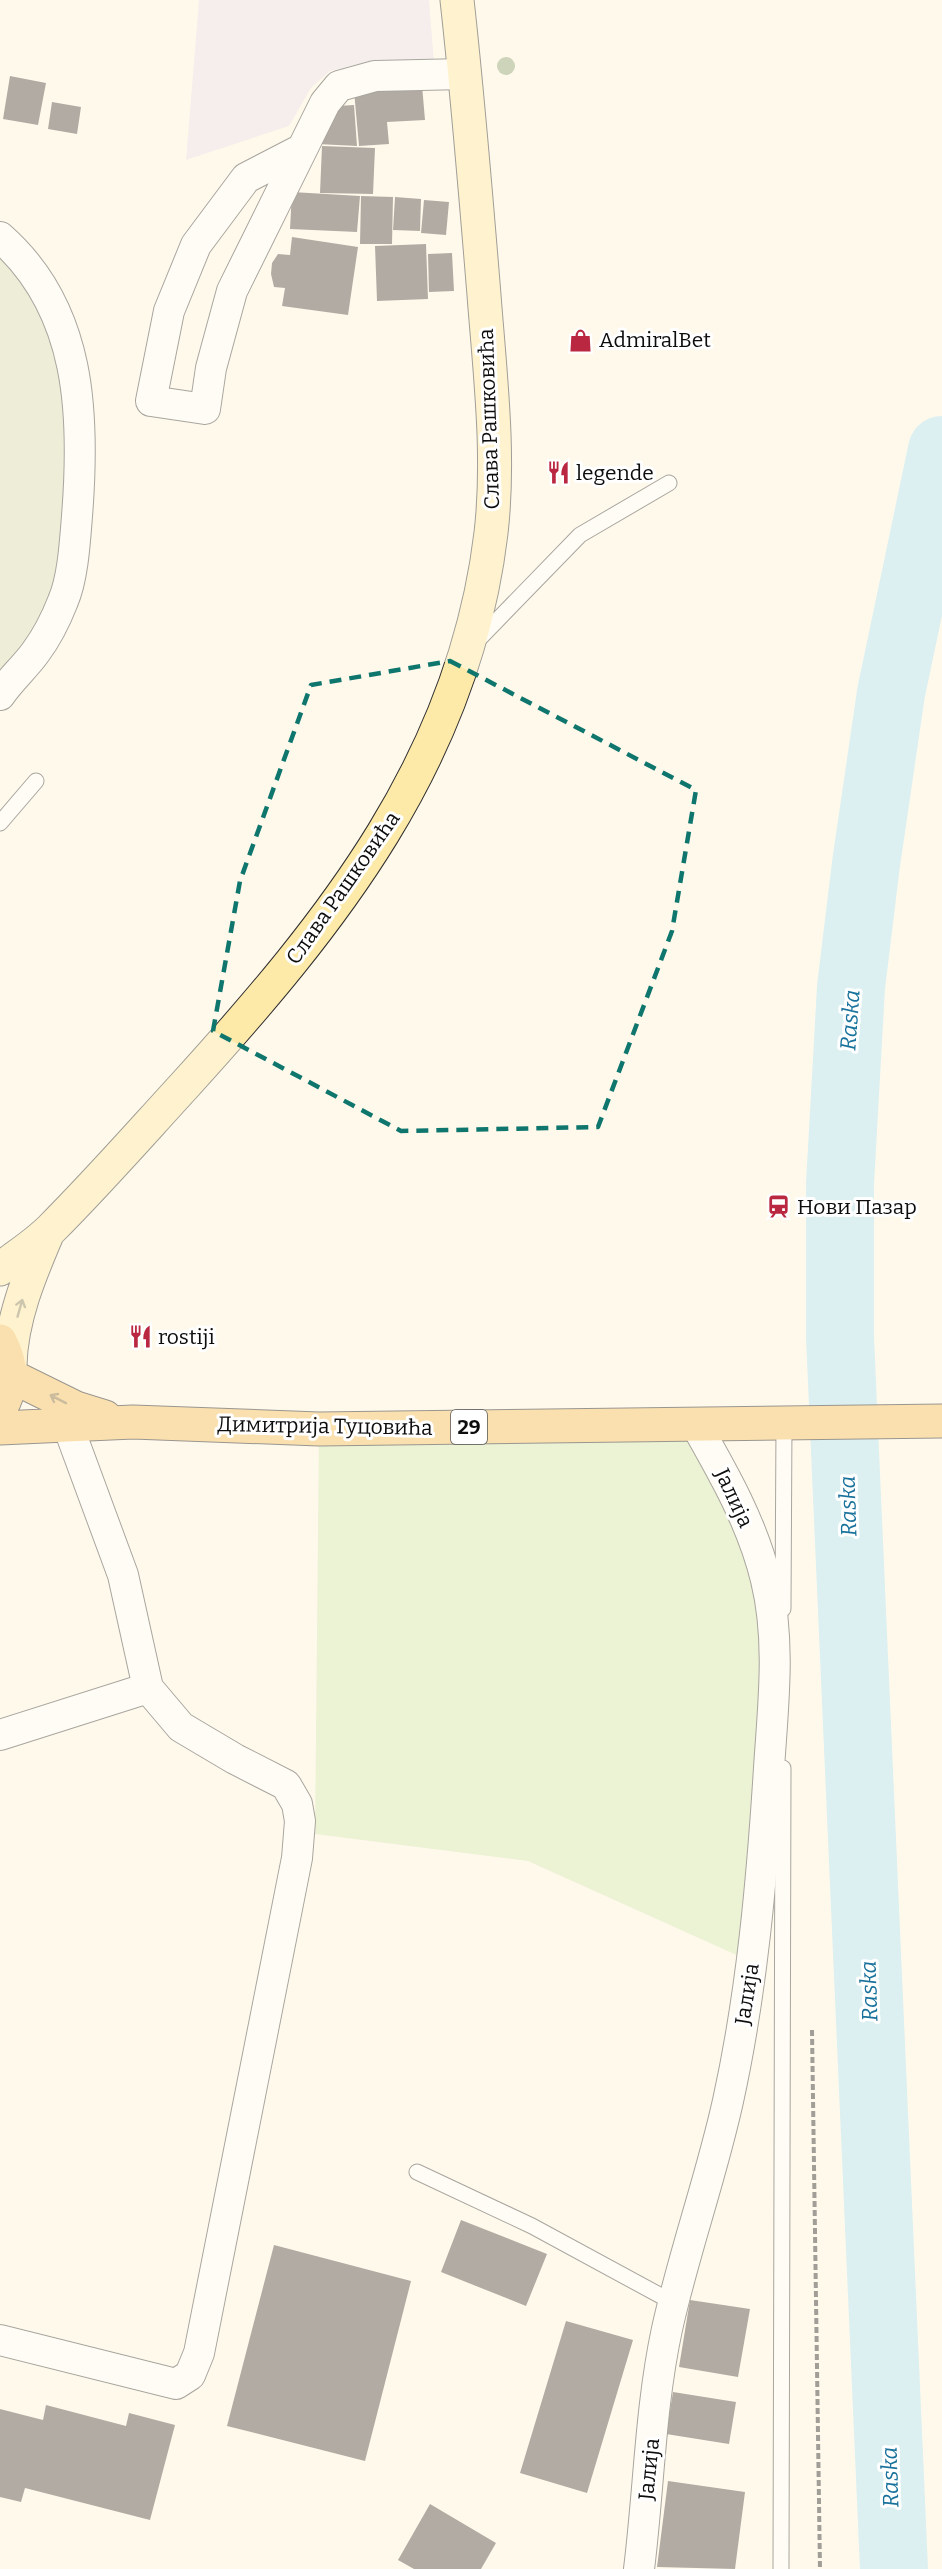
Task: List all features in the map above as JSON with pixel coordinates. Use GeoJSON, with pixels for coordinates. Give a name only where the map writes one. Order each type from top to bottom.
{"type":"FeatureCollection","features":[{"type":"Feature","properties":{"kind":"main road","name":"Слава Рашковића"},"geometry":{"type":"LineString","coordinates":[[48,1232],[205,1063],[280,975],[343,894],[377,846],[406,797],[444,716],[468,650],[487,560],[495,485],[492,401],[457,0]]}},
{"type":"Feature","properties":{"kind":"main road"},"geometry":{"type":"LineString","coordinates":[[0,1269],[48,1232]]}},
{"type":"Feature","properties":{"kind":"main road"},"geometry":{"type":"LineString","coordinates":[[0,1409],[7,1397],[7,1361],[20,1306],[48,1232]]}},
{"type":"Feature","properties":{"kind":"main road"},"geometry":{"type":"LineString","coordinates":[[7,1361],[76,1408],[134,1422]]}},
{"type":"Feature","properties":{"kind":"main road","name":"29"},"geometry":{"type":"LineString","coordinates":[[794,1423],[942,1421]]}},
{"type":"Feature","properties":{"kind":"main road","name":"Димитрија Туцовића"},"geometry":{"type":"LineString","coordinates":[[134,1422],[319,1429],[794,1423]]}},
{"type":"Feature","properties":{"kind":"main road","name":"29"},"geometry":{"type":"LineString","coordinates":[[0,1428],[134,1422]]}},
{"type":"Feature","properties":{"kind":"street"},"geometry":{"type":"LineString","coordinates":[[302,149],[246,178],[196,245],[169,311],[151,401],[206,409],[211,368],[232,291],[325,103],[339,86],[375,76],[465,74]]}},
{"type":"Feature","properties":{"kind":"street"},"geometry":{"type":"LineString","coordinates":[[0,695],[36,651],[49,631],[64,598],[74,545],[80,482],[78,388],[64,332],[39,281],[1,238]]}},
{"type":"Feature","properties":{"kind":"street"},"geometry":{"type":"LineString","coordinates":[[0,2340],[176,2384],[190,2375],[199,2353],[297,1858],[300,1821],[297,1804],[286,1785],[181,1727],[148,1688],[123,1575],[68,1425]]}},
{"type":"Feature","properties":{"kind":"street","name":"Јалија"},"geometry":{"type":"LineString","coordinates":[[639,2569],[660,2367],[674,2303],[721,2131],[752,1962],[762,1864],[774,1688],[773,1621],[757,1546],[718,1463],[696,1425]]}},
{"type":"Feature","properties":{"kind":"street"},"geometry":{"type":"LineString","coordinates":[[0,1735],[148,1688]]}},
{"type":"Feature","properties":{"kind":"lane"},"geometry":{"type":"LineString","coordinates":[[468,650],[580,535],[669,483]]}},
{"type":"Feature","properties":{"kind":"lane"},"geometry":{"type":"LineString","coordinates":[[0,823],[36,781]]}},
{"type":"Feature","properties":{"kind":"lane"},"geometry":{"type":"LineString","coordinates":[[781,2569],[794,1423]]}},
{"type":"Feature","properties":{"kind":"lane"},"geometry":{"type":"LineString","coordinates":[[417,2172],[532,2226],[674,2303]]}},
{"type":"Feature","properties":{"kind":"highlighted area"},"geometry":{"type":"Polygon","coordinates":[[[450,661],[696,790],[672,931],[598,1127],[401,1131],[213,1031],[240,881],[311,685],[450,661]]]}},
{"type":"Feature","properties":{"kind":"shaded area"},"geometry":{"type":"Polygon","coordinates":[[[199,0],[429,0],[434,62],[358,64],[330,71],[311,88],[289,126],[186,160],[199,0]]]}},
{"type":"Feature","properties":{"kind":"green space"},"geometry":{"type":"Polygon","coordinates":[[[0,237],[72,361],[65,598],[0,695],[0,237]]]}},
{"type":"Feature","properties":{"kind":"green space"},"geometry":{"type":"Polygon","coordinates":[[[696,1425],[766,1582],[752,1962],[528,1861],[315,1834],[319,1429],[696,1425]]]}},
{"type":"Feature","properties":{"kind":"building"},"geometry":{"type":"Polygon","coordinates":[[[10,76],[46,83],[38,125],[3,119],[10,76]]]}},
{"type":"Feature","properties":{"kind":"building"},"geometry":{"type":"Polygon","coordinates":[[[422,85],[425,120],[387,122],[389,144],[359,146],[354,91],[422,85]]]}},
{"type":"Feature","properties":{"kind":"building"},"geometry":{"type":"Polygon","coordinates":[[[52,102],[81,107],[77,134],[48,129],[52,102]]]}},
{"type":"Feature","properties":{"kind":"building"},"geometry":{"type":"Polygon","coordinates":[[[354,105],[357,146],[317,144],[337,106],[354,105]]]}},
{"type":"Feature","properties":{"kind":"building"},"geometry":{"type":"Polygon","coordinates":[[[322,146],[375,148],[373,194],[320,193],[322,146]]]}},
{"type":"Feature","properties":{"kind":"building"},"geometry":{"type":"Polygon","coordinates":[[[292,192],[360,196],[357,232],[290,229],[292,192]]]}},
{"type":"Feature","properties":{"kind":"building"},"geometry":{"type":"Polygon","coordinates":[[[361,196],[393,197],[392,244],[360,244],[361,196]]]}},
{"type":"Feature","properties":{"kind":"building"},"geometry":{"type":"Polygon","coordinates":[[[395,197],[421,199],[420,231],[393,230],[395,197]]]}},
{"type":"Feature","properties":{"kind":"building"},"geometry":{"type":"Polygon","coordinates":[[[424,200],[449,202],[446,235],[421,233],[424,200]]]}},
{"type":"Feature","properties":{"kind":"building"},"geometry":{"type":"Polygon","coordinates":[[[292,237],[358,247],[348,315],[282,306],[285,288],[274,287],[271,274],[272,263],[278,254],[290,255],[292,237]]]}},
{"type":"Feature","properties":{"kind":"building"},"geometry":{"type":"Polygon","coordinates":[[[426,244],[428,299],[377,301],[375,246],[426,244]]]}},
{"type":"Feature","properties":{"kind":"building"},"geometry":{"type":"Polygon","coordinates":[[[452,253],[454,291],[429,292],[428,254],[452,253]]]}},
{"type":"Feature","properties":{"kind":"building"},"geometry":{"type":"Polygon","coordinates":[[[461,2220],[547,2254],[526,2306],[441,2272],[461,2220]]]}},
{"type":"Feature","properties":{"kind":"building"},"geometry":{"type":"Polygon","coordinates":[[[274,2245],[411,2281],[365,2461],[227,2426],[274,2245]]]}},
{"type":"Feature","properties":{"kind":"building"},"geometry":{"type":"Polygon","coordinates":[[[690,2300],[750,2309],[738,2377],[679,2367],[690,2300]]]}},
{"type":"Feature","properties":{"kind":"building"},"geometry":{"type":"Polygon","coordinates":[[[566,2321],[633,2340],[587,2493],[520,2473],[566,2321]]]}},
{"type":"Feature","properties":{"kind":"building"},"geometry":{"type":"Polygon","coordinates":[[[673,2392],[736,2402],[729,2444],[666,2434],[673,2392]]]}},
{"type":"Feature","properties":{"kind":"building"},"geometry":{"type":"Polygon","coordinates":[[[46,2405],[126,2426],[129,2413],[175,2425],[150,2520],[25,2488],[21,2502],[0,2497],[0,2409],[43,2420],[46,2405]]]}},
{"type":"Feature","properties":{"kind":"building"},"geometry":{"type":"Polygon","coordinates":[[[668,2481],[745,2492],[735,2569],[657,2567],[668,2481]]]}},
{"type":"Feature","properties":{"kind":"building"},"geometry":{"type":"Polygon","coordinates":[[[430,2504],[496,2543],[481,2569],[414,2569],[398,2560],[430,2504]]]}},
{"type":"Feature","properties":{"kind":"waterway","name":"Raska"},"geometry":{"type":"LineString","coordinates":[[894,2569],[840,1337],[840,1184],[851,987],[866,864],[891,693],[942,450]]}},
{"type":"Feature","properties":{"kind":"place","name":"AdmiralBet"},"geometry":{"type":"Point","coordinates":[581,340]}},
{"type":"Feature","properties":{"kind":"place","name":"legende"},"geometry":{"type":"Point","coordinates":[558,473]}},
{"type":"Feature","properties":{"kind":"place","name":"Нови Пазар"},"geometry":{"type":"Point","coordinates":[779,1207]}},
{"type":"Feature","properties":{"kind":"place","name":"rostiji"},"geometry":{"type":"Point","coordinates":[140,1337]}}]}
